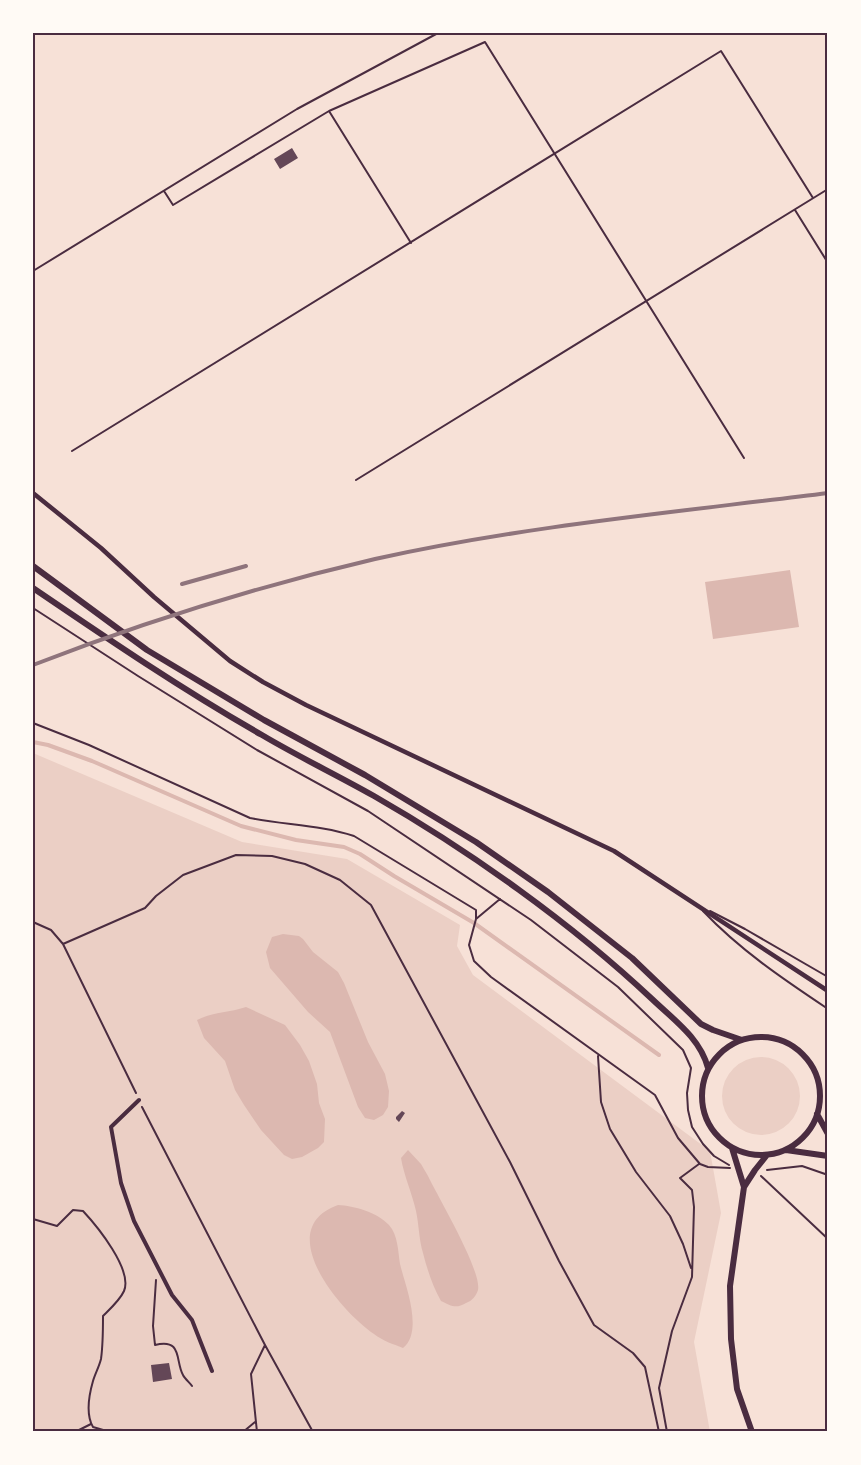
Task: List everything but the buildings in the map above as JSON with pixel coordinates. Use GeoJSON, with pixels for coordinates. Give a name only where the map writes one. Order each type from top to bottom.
{"type":"FeatureCollection","features":[{"type":"Feature","properties":{"kind":"street"},"geometry":{"type":"LineString","coordinates":[[33,493],[101,548],[230,661],[263,682],[316,710],[614,851],[828,991]]}},
{"type":"Feature","properties":{"kind":"street"},"geometry":{"type":"LineString","coordinates":[[33,566],[147,650],[476,842],[548,892],[632,958],[700,1024],[742,1040]]}},
{"type":"Feature","properties":{"kind":"street"},"geometry":{"type":"LineString","coordinates":[[33,588],[143,662],[252,729],[375,796],[450,843],[539,906],[623,972],[695,1039],[704,1053],[708,1068]]}},
{"type":"Feature","properties":{"kind":"street"},"geometry":{"type":"LineString","coordinates":[[760,1037],[778,1040],[802,1054],[817,1077],[820,1096],[817,1114],[808,1131],[794,1145],[785,1150],[767,1155],[743,1153],[732,1148],[714,1133],[704,1113],[702,1090],[708,1068],[719,1054],[742,1040],[760,1037]]}},
{"type":"Feature","properties":{"kind":"street"},"geometry":{"type":"LineString","coordinates":[[139,1100],[111,1128],[121,1183],[134,1221],[172,1295],[192,1320],[212,1371]]}},
{"type":"Feature","properties":{"kind":"street"},"geometry":{"type":"LineString","coordinates":[[817,1114],[828,1134]]}},
{"type":"Feature","properties":{"kind":"street"},"geometry":{"type":"LineString","coordinates":[[732,1148],[744,1187]]}},
{"type":"Feature","properties":{"kind":"street"},"geometry":{"type":"LineString","coordinates":[[785,1150],[828,1156]]}},
{"type":"Feature","properties":{"kind":"street"},"geometry":{"type":"LineString","coordinates":[[752,1432],[737,1389],[731,1339],[730,1286],[744,1187],[754,1170],[767,1155]]}},
{"type":"Feature","properties":{"kind":"lane"},"geometry":{"type":"LineString","coordinates":[[33,271],[297,110],[438,33]]}},
{"type":"Feature","properties":{"kind":"lane"},"geometry":{"type":"LineString","coordinates":[[164,191],[173,205],[329,111],[485,42],[744,458]]}},
{"type":"Feature","properties":{"kind":"lane"},"geometry":{"type":"LineString","coordinates":[[72,451],[721,51],[813,198]]}},
{"type":"Feature","properties":{"kind":"lane"},"geometry":{"type":"LineString","coordinates":[[329,111],[411,243]]}},
{"type":"Feature","properties":{"kind":"lane"},"geometry":{"type":"LineString","coordinates":[[356,480],[828,189]]}},
{"type":"Feature","properties":{"kind":"lane"},"geometry":{"type":"LineString","coordinates":[[795,210],[828,263]]}},
{"type":"Feature","properties":{"kind":"lane"},"geometry":{"type":"LineString","coordinates":[[696,904],[745,928],[828,977]]}},
{"type":"Feature","properties":{"kind":"lane"},"geometry":{"type":"LineString","coordinates":[[696,904],[724,933],[751,956],[828,1009]]}},
{"type":"Feature","properties":{"kind":"path"},"geometry":{"type":"LineString","coordinates":[[33,608],[247,744],[368,811],[531,920],[618,987],[683,1050],[691,1068],[687,1093],[692,1126],[714,1156],[726,1164],[738,1167]]}},
{"type":"Feature","properties":{"kind":"path"},"geometry":{"type":"LineString","coordinates":[[33,723],[89,745],[250,818],[354,836],[476,910],[476,919],[468,945],[474,961],[491,977],[568,1030],[597,1054],[620,1068],[655,1095],[678,1138],[700,1164],[724,1169],[738,1167]]}},
{"type":"Feature","properties":{"kind":"path"},"geometry":{"type":"LineString","coordinates":[[63,944],[145,908],[156,896],[183,875],[236,855],[272,856],[305,864],[340,880],[363,898],[370,905],[411,977],[594,1325],[633,1353],[645,1367],[659,1432]]}},
{"type":"Feature","properties":{"kind":"path"},"geometry":{"type":"LineString","coordinates":[[476,919],[500,899]]}},
{"type":"Feature","properties":{"kind":"path"},"geometry":{"type":"LineString","coordinates":[[33,922],[51,930],[63,944],[139,1100],[265,1345],[313,1432]]}},
{"type":"Feature","properties":{"kind":"path"},"geometry":{"type":"LineString","coordinates":[[597,1054],[601,1102],[610,1129],[636,1172],[670,1216],[692,1271]]}},
{"type":"Feature","properties":{"kind":"path"},"geometry":{"type":"LineString","coordinates":[[668,1432],[658,1388],[672,1331],[692,1277],[694,1207],[692,1190],[680,1178],[700,1164]]}},
{"type":"Feature","properties":{"kind":"path"},"geometry":{"type":"LineString","coordinates":[[754,1170],[802,1166],[828,1175]]}},
{"type":"Feature","properties":{"kind":"path"},"geometry":{"type":"LineString","coordinates":[[754,1170],[828,1239]]}},
{"type":"Feature","properties":{"kind":"path"},"geometry":{"type":"LineString","coordinates":[[33,1219],[57,1226],[73,1210],[83,1211],[102,1233],[126,1279],[124,1291],[103,1316],[104,1338],[89,1405],[89,1420],[93,1428],[110,1432]]}},
{"type":"Feature","properties":{"kind":"path"},"geometry":{"type":"LineString","coordinates":[[156,1266],[154,1345],[167,1344],[178,1353],[182,1374],[192,1386]]}},
{"type":"Feature","properties":{"kind":"path"},"geometry":{"type":"LineString","coordinates":[[257,1432],[251,1374],[265,1345]]}},
{"type":"Feature","properties":{"kind":"path"},"geometry":{"type":"LineString","coordinates":[[243,1432],[256,1422]]}},
{"type":"Feature","properties":{"kind":"path"},"geometry":{"type":"LineString","coordinates":[[75,1432],[91,1424]]}},
{"type":"Feature","properties":{"kind":"shaded area"},"geometry":{"type":"Polygon","coordinates":[[[790,570],[799,627],[713,639],[705,582],[790,570]]]}},
{"type":"Feature","properties":{"kind":"shaded area"},"geometry":{"type":"Polygon","coordinates":[[[33,753],[242,842],[347,859],[460,925],[457,946],[473,975],[710,1151],[721,1213],[694,1342],[710,1432],[33,1432],[33,753]]]}},
{"type":"Feature","properties":{"kind":"shaded area"},"geometry":{"type":"Polygon","coordinates":[[[283,934],[299,936],[303,939],[313,952],[338,972],[344,983],[368,1042],[385,1074],[389,1091],[388,1107],[383,1115],[374,1120],[365,1118],[358,1107],[330,1032],[308,1012],[270,968],[266,952],[272,937],[283,934]]]}},
{"type":"Feature","properties":{"kind":"shaded area"},"geometry":{"type":"Polygon","coordinates":[[[246,1007],[285,1025],[309,1061],[325,1119],[324,1142],[302,1157],[292,1159],[284,1155],[261,1130],[235,1090],[225,1061],[204,1038],[197,1020],[246,1007]]]}},
{"type":"Feature","properties":{"kind":"shaded area"},"geometry":{"type":"Polygon","coordinates":[[[753,1057],[769,1057],[783,1063],[794,1074],[800,1088],[800,1104],[794,1118],[783,1129],[769,1135],[753,1135],[739,1129],[728,1118],[722,1104],[722,1088],[728,1074],[739,1063],[753,1057]]]}},
{"type":"Feature","properties":{"kind":"shaded area"},"geometry":{"type":"Polygon","coordinates":[[[408,1150],[428,1176],[473,1267],[478,1290],[472,1300],[462,1305],[454,1306],[441,1301],[430,1278],[416,1211],[401,1158],[408,1150]]]}},
{"type":"Feature","properties":{"kind":"shaded area"},"geometry":{"type":"Polygon","coordinates":[[[338,1205],[372,1213],[384,1220],[394,1233],[413,1319],[409,1340],[403,1348],[381,1339],[360,1323],[345,1308],[318,1270],[311,1250],[311,1232],[319,1216],[338,1205]]]}},
{"type":"Feature","properties":{"kind":"waterway"},"geometry":{"type":"LineString","coordinates":[[33,742],[92,761],[241,826],[296,840],[344,847],[360,854],[474,923],[659,1055]]}},
{"type":"Feature","properties":{"kind":"railway"},"geometry":{"type":"LineString","coordinates":[[33,665],[202,606],[375,559],[487,537],[828,493]]}},
{"type":"Feature","properties":{"kind":"railway"},"geometry":{"type":"LineString","coordinates":[[182,584],[246,566]]}}]}
